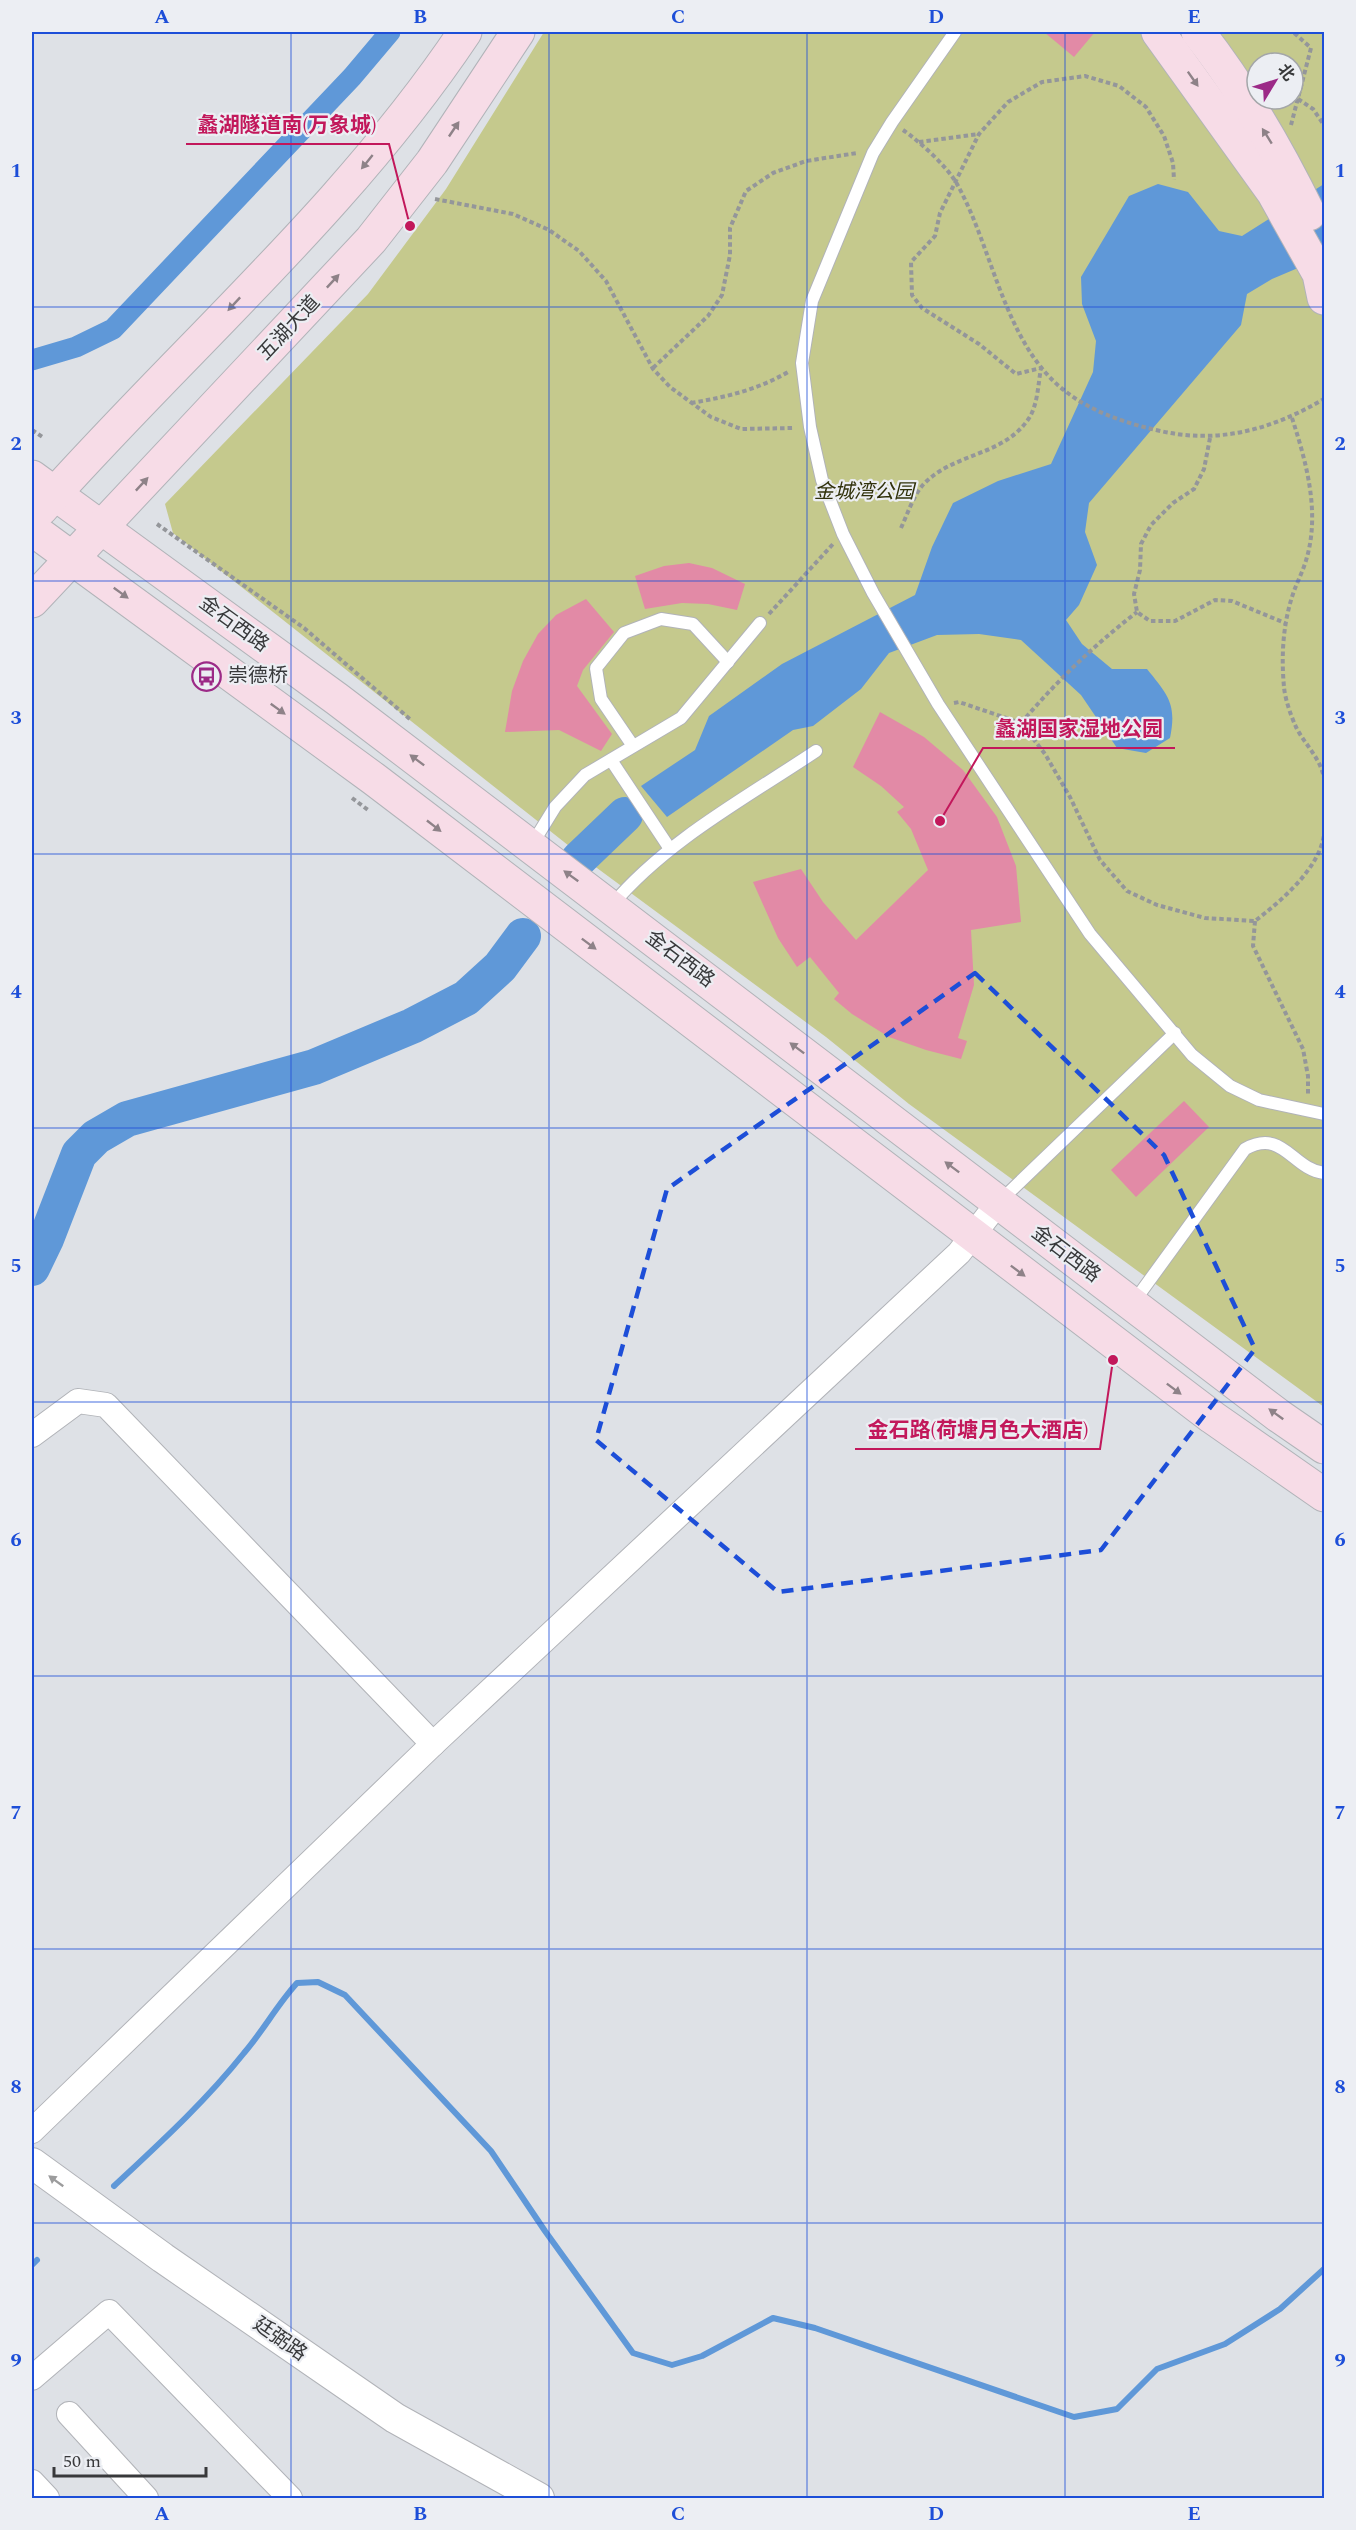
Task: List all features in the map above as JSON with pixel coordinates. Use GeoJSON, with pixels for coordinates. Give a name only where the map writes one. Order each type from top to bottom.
{"type":"FeatureCollection","features":[{"type":"Feature","properties":{"kind":"main road"},"geometry":{"type":"LineString","coordinates":[[32,520],[43,486],[360,170],[429,86],[465,32]]}},
{"type":"Feature","properties":{"kind":"main road","name":"五湖大道"},"geometry":{"type":"LineString","coordinates":[[32,601],[371,240],[432,162],[518,32]]}},
{"type":"Feature","properties":{"kind":"main road"},"geometry":{"type":"LineString","coordinates":[[1158,32],[1284,189]]}},
{"type":"Feature","properties":{"kind":"main road"},"geometry":{"type":"LineString","coordinates":[[1198,32],[1218,58],[1272,145],[1284,189],[1323,272]]}},
{"type":"Feature","properties":{"kind":"main road","name":"金石西路"},"geometry":{"type":"LineString","coordinates":[[43,486],[102,526],[337,699],[1278,1416],[1324,1447]]}},
{"type":"Feature","properties":{"kind":"main road"},"geometry":{"type":"LineString","coordinates":[[32,529],[374,779],[1212,1418],[1324,1495]]}},
{"type":"Feature","properties":{"kind":"street"},"geometry":{"type":"LineString","coordinates":[[32,2131],[433,1744],[959,1253],[998,1203]]}},
{"type":"Feature","properties":{"kind":"street"},"geometry":{"type":"LineString","coordinates":[[32,1435],[78,1401],[106,1404],[433,1744]]}},
{"type":"Feature","properties":{"kind":"street","name":"廷弼路"},"geometry":{"type":"LineString","coordinates":[[32,2163],[163,2258],[395,2418],[539,2499]]}},
{"type":"Feature","properties":{"kind":"street","name":"廷弼路"},"geometry":{"type":"LineString","coordinates":[[32,2187],[394,2436],[501,2499]]}},
{"type":"Feature","properties":{"kind":"street"},"geometry":{"type":"LineString","coordinates":[[32,2378],[109,2312],[290,2499]]}},
{"type":"Feature","properties":{"kind":"street"},"geometry":{"type":"LineString","coordinates":[[69,2414],[146,2499]]}},
{"type":"Feature","properties":{"kind":"street"},"geometry":{"type":"LineString","coordinates":[[32,2482],[47,2499]]}},
{"type":"Feature","properties":{"kind":"lane"},"geometry":{"type":"LineString","coordinates":[[954,32],[873,153],[812,301],[802,363],[810,427],[822,480],[843,534],[873,593],[938,704],[1090,934],[1192,1055],[1230,1086],[1259,1100],[1324,1114]]}},
{"type":"Feature","properties":{"kind":"lane"},"geometry":{"type":"LineString","coordinates":[[633,746],[601,699],[596,668],[624,633],[661,620],[693,624],[728,662]]}},
{"type":"Feature","properties":{"kind":"lane"},"geometry":{"type":"LineString","coordinates":[[531,847],[555,807],[585,775],[681,718],[760,623]]}},
{"type":"Feature","properties":{"kind":"lane"},"geometry":{"type":"LineString","coordinates":[[611,906],[632,881],[670,849],[816,750]]}},
{"type":"Feature","properties":{"kind":"lane"},"geometry":{"type":"LineString","coordinates":[[610,760],[670,849]]}},
{"type":"Feature","properties":{"kind":"lane"},"geometry":{"type":"LineString","coordinates":[[998,1203],[1175,1033]]}},
{"type":"Feature","properties":{"kind":"lane"},"geometry":{"type":"LineString","coordinates":[[1132,1304],[1245,1149],[1257,1142],[1275,1144],[1314,1172],[1324,1173]]}},
{"type":"Feature","properties":{"kind":"path"},"geometry":{"type":"LineString","coordinates":[[1293,32],[1311,48],[1305,72]]}},
{"type":"Feature","properties":{"kind":"path"},"geometry":{"type":"LineString","coordinates":[[1041,368],[1016,374],[979,344],[922,308],[912,295],[911,262],[935,236],[940,213],[979,134],[1008,102],[1042,82],[1085,76],[1119,86],[1146,107],[1164,136],[1173,163],[1174,180]]}},
{"type":"Feature","properties":{"kind":"path"},"geometry":{"type":"LineString","coordinates":[[1305,104],[1313,109],[1324,125]]}},
{"type":"Feature","properties":{"kind":"path"},"geometry":{"type":"LineString","coordinates":[[1272,145],[1290,129],[1295,111]]}},
{"type":"Feature","properties":{"kind":"path"},"geometry":{"type":"LineString","coordinates":[[892,122],[919,142],[956,182],[1018,330],[1041,368],[1065,392],[1128,424],[1167,433],[1210,438],[1247,431],[1292,418],[1324,399]]}},
{"type":"Feature","properties":{"kind":"path"},"geometry":{"type":"LineString","coordinates":[[919,142],[979,134]]}},
{"type":"Feature","properties":{"kind":"path"},"geometry":{"type":"LineString","coordinates":[[653,369],[708,316],[722,295],[730,255],[729,228],[746,191],[773,173],[807,161],[853,153],[873,153]]}},
{"type":"Feature","properties":{"kind":"path"},"geometry":{"type":"LineString","coordinates":[[408,193],[513,214],[549,230],[579,251],[606,281],[653,369],[689,404],[711,417],[741,429],[810,427]]}},
{"type":"Feature","properties":{"kind":"path"},"geometry":{"type":"LineString","coordinates":[[689,404],[737,395],[757,388],[802,363]]}},
{"type":"Feature","properties":{"kind":"path"},"geometry":{"type":"LineString","coordinates":[[901,528],[921,487],[949,464],[1003,443],[1028,421],[1035,401],[1041,368]]}},
{"type":"Feature","properties":{"kind":"path"},"geometry":{"type":"LineString","coordinates":[[1292,418],[1307,471],[1312,518],[1307,557],[1293,592],[1286,624],[1284,689],[1296,727],[1322,764],[1324,778]]}},
{"type":"Feature","properties":{"kind":"path"},"geometry":{"type":"LineString","coordinates":[[32,430],[44,438]]}},
{"type":"Feature","properties":{"kind":"path"},"geometry":{"type":"LineString","coordinates":[[1210,438],[1204,469],[1194,489],[1173,503],[1151,525],[1141,544],[1140,570],[1134,594],[1137,612],[1150,621],[1175,621],[1215,600],[1232,601],[1286,624]]}},
{"type":"Feature","properties":{"kind":"path"},"geometry":{"type":"LineString","coordinates":[[760,623],[843,534]]}},
{"type":"Feature","properties":{"kind":"path"},"geometry":{"type":"LineString","coordinates":[[1021,723],[1057,681],[1095,645],[1137,612]]}},
{"type":"Feature","properties":{"kind":"path"},"geometry":{"type":"LineString","coordinates":[[938,704],[959,702],[1021,723],[1045,754],[1100,860],[1127,891],[1157,905],[1206,918],[1255,921],[1286,897],[1324,847],[1324,836]]}},
{"type":"Feature","properties":{"kind":"path"},"geometry":{"type":"LineString","coordinates":[[1255,921],[1253,946],[1303,1049],[1308,1076],[1308,1112]]}},
{"type":"Feature","properties":{"kind":"highlighted area"},"geometry":{"type":"Polygon","coordinates":[[[975,973],[1164,1155],[1255,1349],[1101,1550],[778,1592],[596,1440],[667,1189],[975,973]]]}},
{"type":"Feature","properties":{"kind":"green space","name":"金城湾公园"},"geometry":{"type":"Polygon","coordinates":[[[544,32],[1324,32],[1324,1407],[909,1104],[826,1037],[597,868],[173,533],[165,504],[368,294],[446,189],[544,32]]]}},
{"type":"Feature","properties":{"kind":"water"},"geometry":{"type":"Polygon","coordinates":[[[1158,184],[1188,192],[1219,231],[1242,236],[1324,184],[1324,257],[1272,279],[1247,294],[1241,325],[1089,503],[1085,532],[1097,565],[1079,605],[1066,620],[1082,644],[1112,669],[1147,669],[1169,700],[1172,717],[1170,738],[1146,753],[1117,748],[1081,695],[1021,640],[979,634],[937,635],[889,653],[861,689],[813,726],[793,730],[667,817],[641,786],[695,750],[709,716],[782,664],[915,595],[932,547],[953,503],[998,481],[1051,464],[1093,372],[1096,341],[1082,304],[1081,277],[1129,196],[1158,184]]]}},
{"type":"Feature","properties":{"kind":"building"},"geometry":{"type":"Polygon","coordinates":[[[1044,32],[1095,32],[1074,57],[1044,32]]]}},
{"type":"Feature","properties":{"kind":"building"},"geometry":{"type":"Polygon","coordinates":[[[689,563],[712,568],[745,584],[737,610],[708,604],[682,603],[645,609],[635,576],[664,566],[689,563]]]}},
{"type":"Feature","properties":{"kind":"building"},"geometry":{"type":"Polygon","coordinates":[[[586,599],[614,632],[583,670],[577,686],[612,734],[601,751],[559,730],[505,732],[512,691],[523,661],[538,634],[556,615],[586,599]]]}},
{"type":"Feature","properties":{"kind":"building"},"geometry":{"type":"Polygon","coordinates":[[[880,712],[924,737],[963,770],[997,817],[1016,866],[1021,922],[971,930],[974,985],[958,1038],[967,1041],[961,1059],[889,1037],[852,1014],[834,999],[839,993],[810,957],[797,967],[778,938],[753,882],[801,869],[823,902],[856,940],[928,870],[911,829],[897,812],[904,807],[881,786],[853,767],[880,712]]]}},
{"type":"Feature","properties":{"kind":"building"},"geometry":{"type":"Polygon","coordinates":[[[1184,1101],[1209,1127],[1136,1197],[1111,1170],[1184,1101]]]}},
{"type":"Feature","properties":{"kind":"waterway"},"geometry":{"type":"LineString","coordinates":[[32,360],[76,347],[113,329],[352,77],[390,32]]}},
{"type":"Feature","properties":{"kind":"waterway"},"geometry":{"type":"LineString","coordinates":[[579,859],[625,815]]}},
{"type":"Feature","properties":{"kind":"waterway"},"geometry":{"type":"LineString","coordinates":[[32,1268],[46,1239],[79,1154],[96,1137],[127,1119],[314,1067],[412,1026],[466,998],[500,967],[523,936]]}},
{"type":"Feature","properties":{"kind":"waterway"},"geometry":{"type":"LineString","coordinates":[[114,2186],[182,2122],[214,2088],[251,2045],[297,1983],[318,1982],[345,1995],[491,2151],[545,2231],[633,2353],[672,2365],[702,2356],[773,2318],[815,2328],[1074,2417],[1117,2409],[1157,2369],[1225,2344],[1280,2309],[1324,2269]]}},
{"type":"Feature","properties":{"kind":"waterway"},"geometry":{"type":"LineString","coordinates":[[32,2265],[37,2260]]}},
{"type":"Feature","properties":{"kind":"place","name":"蠡湖隧道南(万象城)"},"geometry":{"type":"Point","coordinates":[410,226]}},
{"type":"Feature","properties":{"kind":"place","name":"崇德桥"},"geometry":{"type":"Point","coordinates":[207,676]}},
{"type":"Feature","properties":{"kind":"place","name":"蠡湖国家湿地公园"},"geometry":{"type":"Point","coordinates":[940,821]}},
{"type":"Feature","properties":{"kind":"place","name":"金石路(荷塘月色大酒店)"},"geometry":{"type":"Point","coordinates":[1113,1360]}}]}
